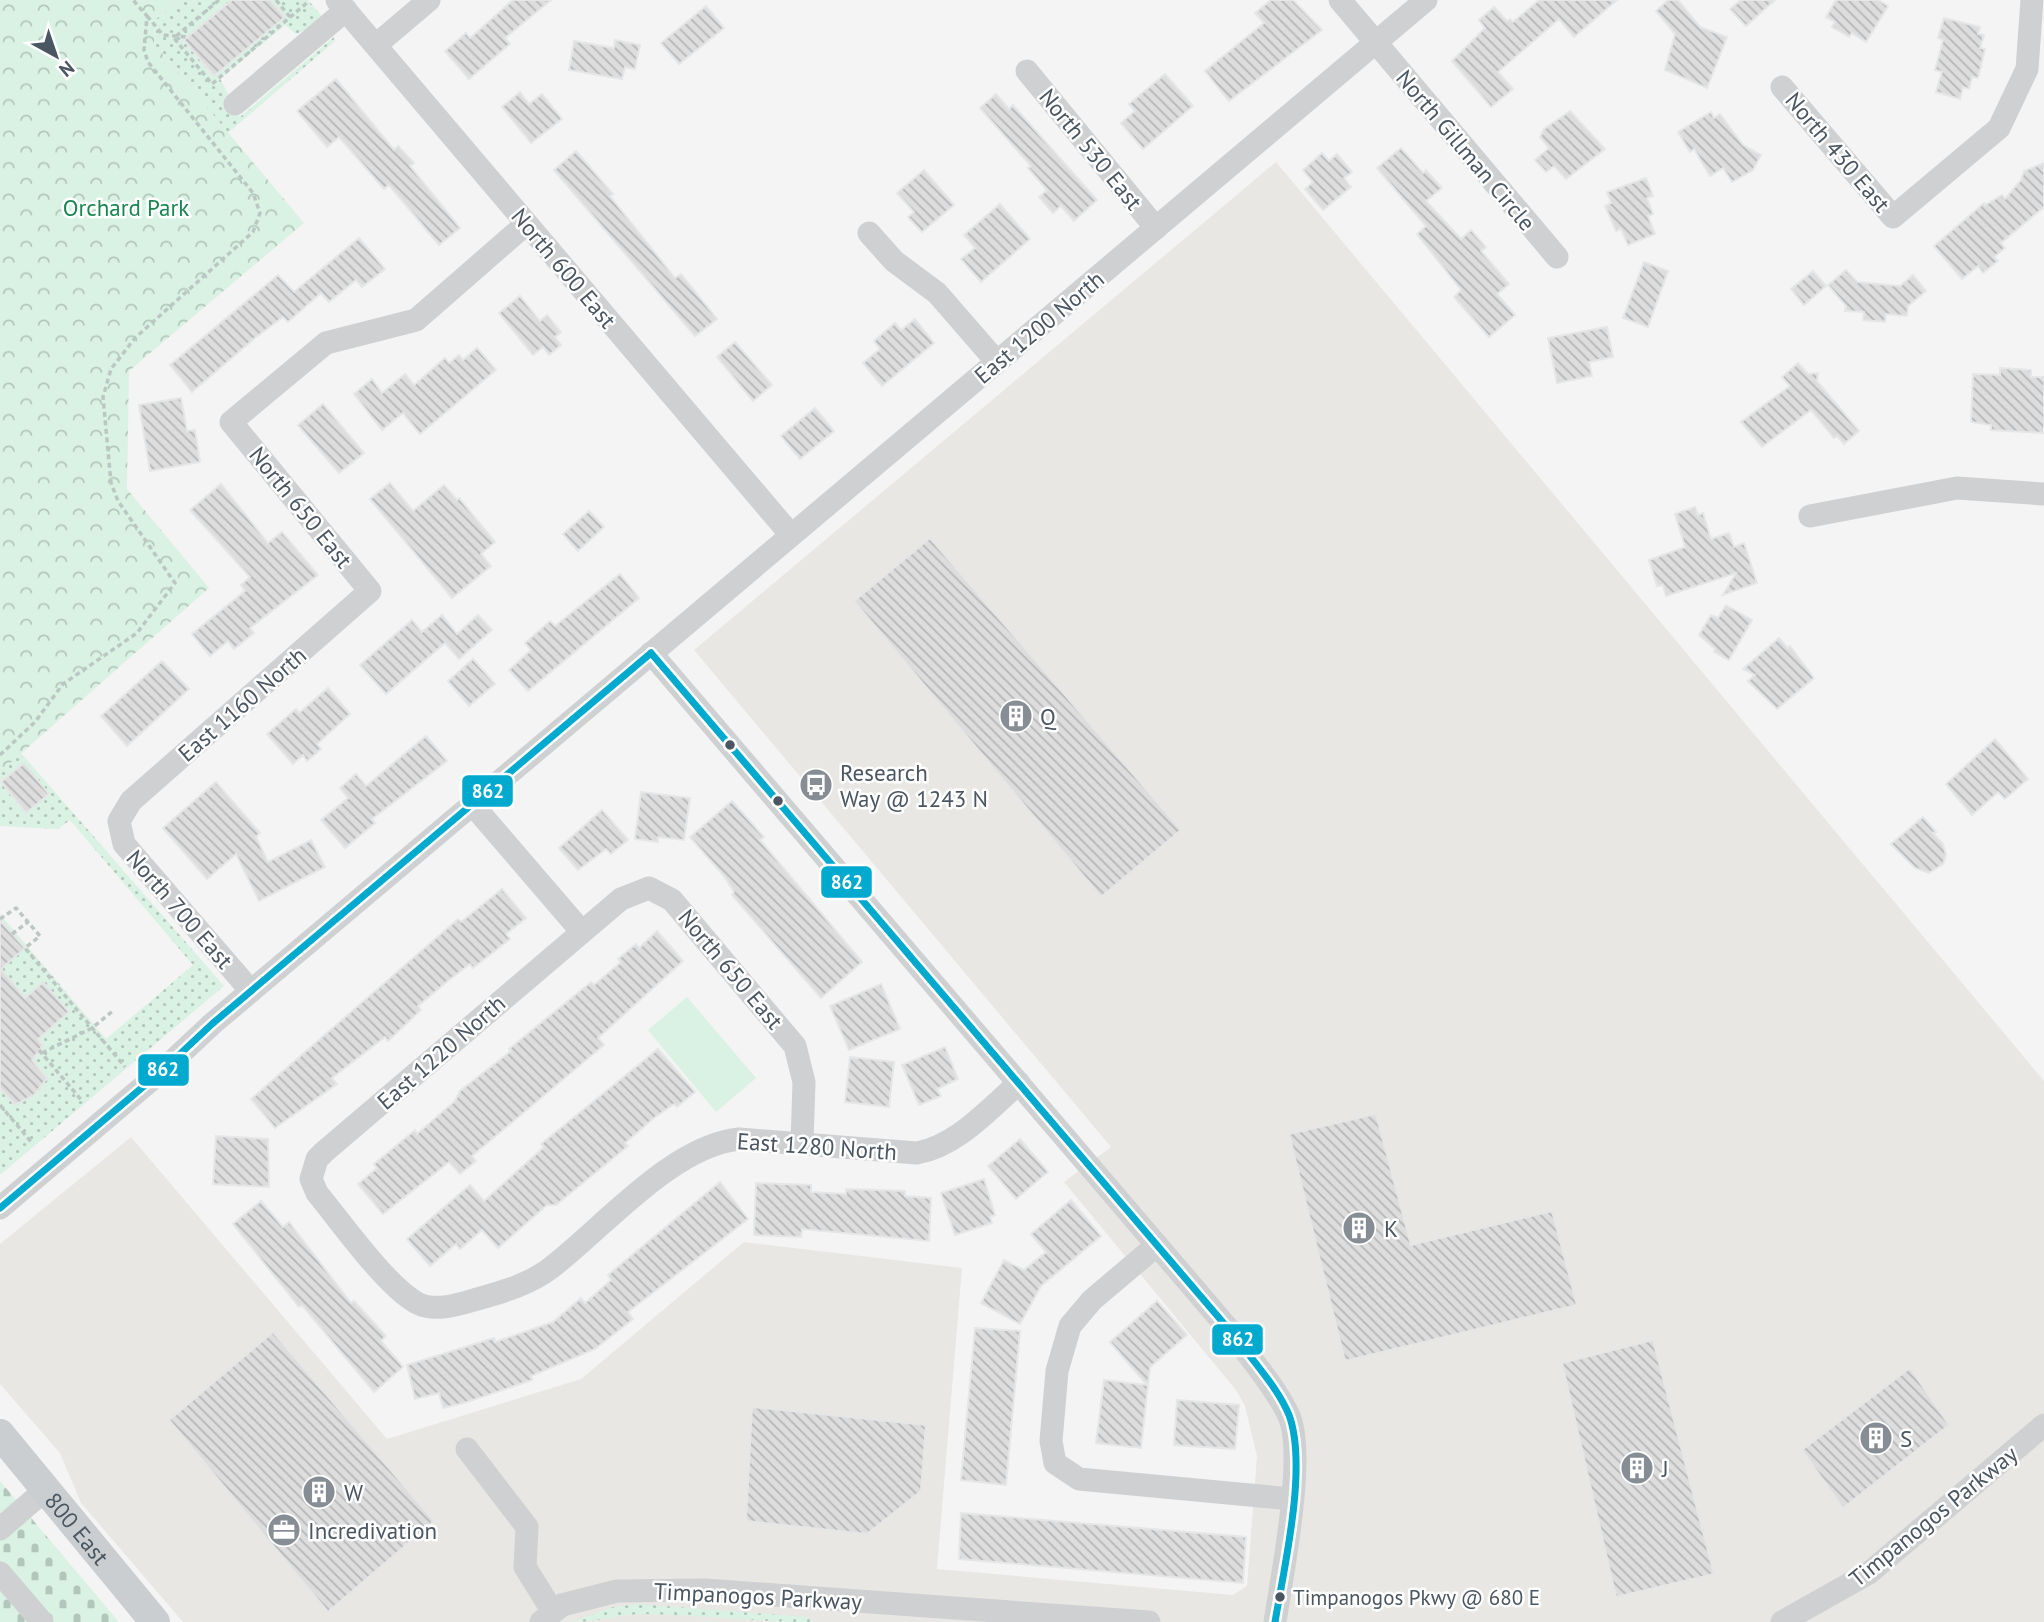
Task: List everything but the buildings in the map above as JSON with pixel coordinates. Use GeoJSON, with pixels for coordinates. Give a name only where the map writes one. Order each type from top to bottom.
{"type":"FeatureCollection","features":[{"type":"Feature","properties":{"kind":"main road","name":"800 East"},"geometry":{"type":"LineString","coordinates":[[0,1434],[155,1622]]}},
{"type":"Feature","properties":{"kind":"street"},"geometry":{"type":"LineString","coordinates":[[376,45],[429,0]]}},
{"type":"Feature","properties":{"kind":"street","name":"North Gillman Circle"},"geometry":{"type":"LineString","coordinates":[[1340,0],[1557,257]]}},
{"type":"Feature","properties":{"kind":"street","name":"East 1200 North"},"geometry":{"type":"LineString","coordinates":[[0,1208],[164,1069],[251,991],[1426,0]]}},
{"type":"Feature","properties":{"kind":"street","name":"North 430 East"},"geometry":{"type":"LineString","coordinates":[[1782,87],[1893,217],[1999,128],[2026,69],[2032,0]]}},
{"type":"Feature","properties":{"kind":"street"},"geometry":{"type":"LineString","coordinates":[[235,104],[341,5]]}},
{"type":"Feature","properties":{"kind":"street","name":"North 600 East"},"geometry":{"type":"LineString","coordinates":[[341,5],[791,535]]}},
{"type":"Feature","properties":{"kind":"street","name":"North 530 East"},"geometry":{"type":"LineString","coordinates":[[1027,71],[1156,228]]}},
{"type":"Feature","properties":{"kind":"street","name":"North 650 East"},"geometry":{"type":"LineString","coordinates":[[370,591],[232,422],[326,343],[416,320],[526,224]]}},
{"type":"Feature","properties":{"kind":"street"},"geometry":{"type":"LineString","coordinates":[[869,233],[894,261],[937,293],[997,362]]}},
{"type":"Feature","properties":{"kind":"street"},"geometry":{"type":"LineString","coordinates":[[1810,516],[1957,488],[2044,494]]}},
{"type":"Feature","properties":{"kind":"street","name":"East 1160 North"},"geometry":{"type":"LineString","coordinates":[[119,821],[131,801],[370,591]]}},
{"type":"Feature","properties":{"kind":"street"},"geometry":{"type":"LineString","coordinates":[[651,653],[1238,1340],[1289,1416],[1295,1442],[1292,1499],[1275,1622]]}},
{"type":"Feature","properties":{"kind":"street"},"geometry":{"type":"LineString","coordinates":[[472,804],[582,932]]}},
{"type":"Feature","properties":{"kind":"street","name":"North 700 East"},"geometry":{"type":"LineString","coordinates":[[119,821],[124,844],[251,991]]}},
{"type":"Feature","properties":{"kind":"street","name":"North 650 East"},"geometry":{"type":"LineString","coordinates":[[582,932],[621,898],[636,891],[649,888],[672,900],[795,1046],[804,1082],[802,1143]]}},
{"type":"Feature","properties":{"kind":"street","name":"East 1220 North"},"geometry":{"type":"LineString","coordinates":[[432,1307],[421,1305],[399,1290],[317,1193],[311,1179],[317,1159],[582,932]]}},
{"type":"Feature","properties":{"kind":"street","name":"East 1280 North"},"geometry":{"type":"LineString","coordinates":[[432,1307],[454,1306],[530,1282],[552,1267],[665,1172],[701,1148],[719,1141],[739,1139],[917,1153],[948,1143],[1019,1083]]}},
{"type":"Feature","properties":{"kind":"street"},"geometry":{"type":"LineString","coordinates":[[1157,1245],[1092,1300],[1070,1326],[1057,1371],[1051,1441],[1055,1463],[1079,1479],[1292,1499]]}},
{"type":"Feature","properties":{"kind":"street","name":"Timpanogos Parkway"},"geometry":{"type":"LineString","coordinates":[[1782,1622],[1869,1573],[2044,1425]]}},
{"type":"Feature","properties":{"kind":"street"},"geometry":{"type":"LineString","coordinates":[[467,1449],[527,1527],[525,1567],[547,1617]]}},
{"type":"Feature","properties":{"kind":"street"},"geometry":{"type":"LineString","coordinates":[[0,1529],[45,1490]]}},
{"type":"Feature","properties":{"kind":"street"},"geometry":{"type":"LineString","coordinates":[[0,1573],[42,1622]]}},
{"type":"Feature","properties":{"kind":"street","name":"Timpanogos Parkway"},"geometry":{"type":"LineString","coordinates":[[547,1617],[562,1605],[617,1591],[705,1590],[969,1616],[1149,1622]]}},
{"type":"Feature","properties":{"kind":"path"},"geometry":{"type":"LineString","coordinates":[[133,0],[163,35],[188,37]]}},
{"type":"Feature","properties":{"kind":"path"},"geometry":{"type":"LineString","coordinates":[[176,36],[219,0]]}},
{"type":"Feature","properties":{"kind":"path"},"geometry":{"type":"LineString","coordinates":[[276,0],[290,17]]}},
{"type":"Feature","properties":{"kind":"path"},"geometry":{"type":"LineString","coordinates":[[176,36],[174,38],[212,84],[309,2]]}},
{"type":"Feature","properties":{"kind":"path"},"geometry":{"type":"LineString","coordinates":[[0,755],[35,722],[63,684],[137,633],[175,583],[114,492],[103,397],[111,369],[135,338],[253,232],[260,213],[253,193],[148,62],[144,50],[147,16]]}},
{"type":"Feature","properties":{"kind":"path"},"geometry":{"type":"LineString","coordinates":[[0,919],[16,908],[40,936],[25,948],[125,1067]]}},
{"type":"Feature","properties":{"kind":"path"},"geometry":{"type":"LineString","coordinates":[[12,934],[28,922]]}},
{"type":"Feature","properties":{"kind":"path"},"geometry":{"type":"LineString","coordinates":[[83,1102],[40,1051],[92,1028],[114,1010]]}},
{"type":"Feature","properties":{"kind":"path"},"geometry":{"type":"LineString","coordinates":[[0,1105],[33,1144]]}},
{"type":"Feature","properties":{"kind":"shaded area"},"geometry":{"type":"Polygon","coordinates":[[[1276,162],[2044,1081],[2044,1622],[183,1622],[81,1503],[60,1453],[0,1384],[0,1244],[131,1137],[387,1439],[581,1379],[744,1242],[962,1268],[937,1569],[1233,1595],[1247,1586],[1257,1456],[1245,1406],[1236,1390],[1064,1182],[1111,1147],[694,650],[1276,162]]]}},
{"type":"Feature","properties":{"kind":"green space","name":"Orchard Park"},"geometry":{"type":"Polygon","coordinates":[[[0,0],[179,0],[155,20],[154,44],[304,223],[129,371],[127,489],[209,588],[0,772],[0,0]]]}},
{"type":"Feature","properties":{"kind":"green space"},"geometry":{"type":"Polygon","coordinates":[[[179,0],[232,0],[184,40],[214,76],[284,18],[270,0],[308,0],[326,21],[296,34],[285,25],[220,79],[228,93],[225,99],[240,117],[334,37],[335,41],[228,133],[154,44],[155,20],[179,0]]]}},
{"type":"Feature","properties":{"kind":"green space"},"geometry":{"type":"Polygon","coordinates":[[[21,753],[224,986],[0,1175],[0,1088],[34,1095],[47,1078],[32,1060],[43,1045],[38,1039],[69,1012],[43,982],[25,998],[1,969],[0,914],[106,1039],[193,965],[70,820],[58,829],[0,826],[0,772],[21,753]]]}},
{"type":"Feature","properties":{"kind":"green space"},"geometry":{"type":"Polygon","coordinates":[[[687,997],[756,1078],[716,1112],[648,1030],[687,997]]]}},
{"type":"Feature","properties":{"kind":"green space"},"geometry":{"type":"Polygon","coordinates":[[[0,1481],[119,1622],[0,1622],[0,1481]]]}},
{"type":"Feature","properties":{"kind":"green space"},"geometry":{"type":"Polygon","coordinates":[[[639,1604],[806,1617],[813,1622],[646,1614],[572,1622],[613,1607],[639,1604]]]}},
{"type":"Feature","properties":{"kind":"transit line","name":"862"},"geometry":{"type":"LineString","coordinates":[[651,653],[1238,1340],[1279,1395],[1289,1415],[1296,1461],[1292,1517],[1275,1622]]}},
{"type":"Feature","properties":{"kind":"transit line","name":"862"},"geometry":{"type":"LineString","coordinates":[[0,1208],[164,1069],[212,1024],[651,653]]}},
{"type":"Feature","properties":{"kind":"place","name":"Q"},"geometry":{"type":"Point","coordinates":[1016,716]}},
{"type":"Feature","properties":{"kind":"place","name":"Research Way @ 1243 N"},"geometry":{"type":"Point","coordinates":[816,785]}},
{"type":"Feature","properties":{"kind":"place","name":"K"},"geometry":{"type":"Point","coordinates":[1359,1228]}},
{"type":"Feature","properties":{"kind":"place","name":"S"},"geometry":{"type":"Point","coordinates":[1876,1438]}},
{"type":"Feature","properties":{"kind":"place","name":"J"},"geometry":{"type":"Point","coordinates":[1637,1468]}},
{"type":"Feature","properties":{"kind":"place","name":"W"},"geometry":{"type":"Point","coordinates":[319,1492]}},
{"type":"Feature","properties":{"kind":"place","name":"Incredivation"},"geometry":{"type":"Point","coordinates":[284,1530]}},
{"type":"Feature","properties":{"kind":"place","name":"Timpanogos Pkwy @ 680 E"},"geometry":{"type":"Point","coordinates":[1280,1597]}}]}
